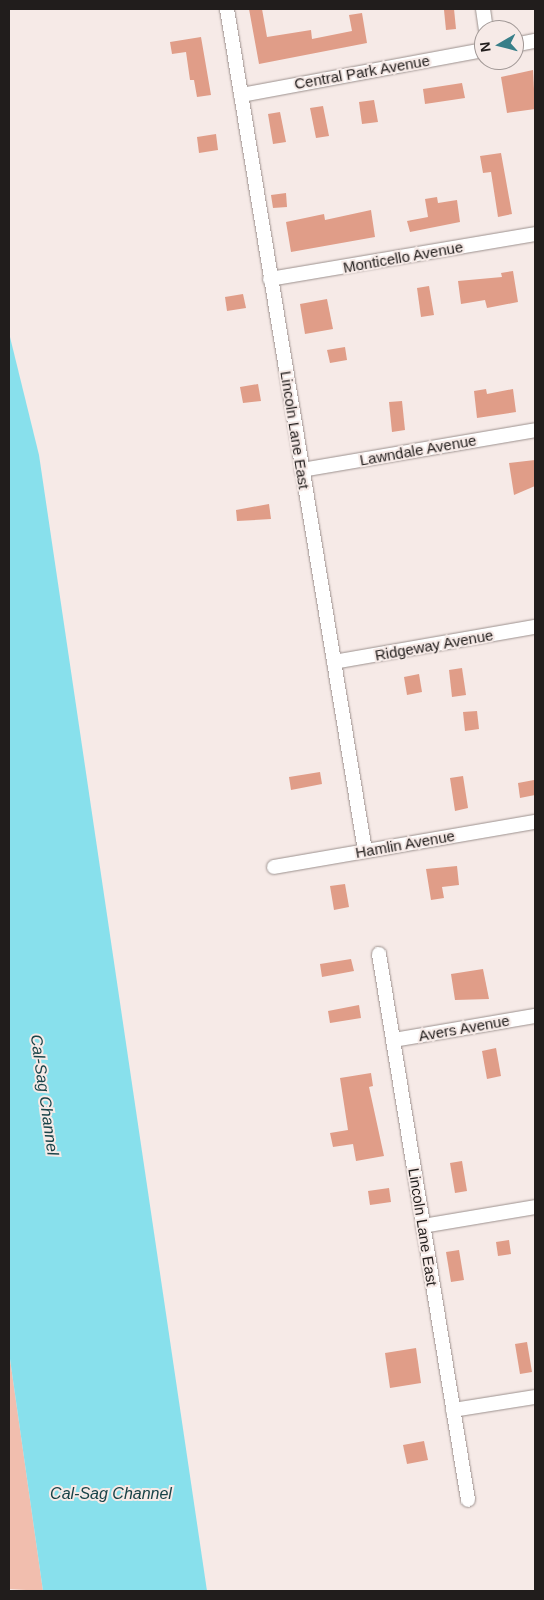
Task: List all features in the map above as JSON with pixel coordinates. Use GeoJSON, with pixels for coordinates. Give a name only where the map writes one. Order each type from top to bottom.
{"type":"FeatureCollection","features":[{"type":"Feature","properties":{"kind":"street","name":"Lincoln Lane East"},"geometry":{"type":"LineString","coordinates":[[227,9],[365,851]]}},
{"type":"Feature","properties":{"kind":"street","name":"Central Park Avenue"},"geometry":{"type":"LineString","coordinates":[[241,95],[474,52]]}},
{"type":"Feature","properties":{"kind":"street","name":"Monticello Avenue"},"geometry":{"type":"LineString","coordinates":[[270,279],[535,234]]}},
{"type":"Feature","properties":{"kind":"street","name":"Lawndale Avenue"},"geometry":{"type":"LineString","coordinates":[[302,470],[535,430]]}},
{"type":"Feature","properties":{"kind":"street","name":"Ridgeway Avenue"},"geometry":{"type":"LineString","coordinates":[[334,662],[535,627]]}},
{"type":"Feature","properties":{"kind":"street","name":"Hamlin Avenue"},"geometry":{"type":"LineString","coordinates":[[274,867],[535,822]]}},
{"type":"Feature","properties":{"kind":"street","name":"Lincoln Lane East"},"geometry":{"type":"LineString","coordinates":[[379,954],[468,1500]]}},
{"type":"Feature","properties":{"kind":"street","name":"Avers Avenue"},"geometry":{"type":"LineString","coordinates":[[394,1040],[535,1016]]}},
{"type":"Feature","properties":{"kind":"street"},"geometry":{"type":"LineString","coordinates":[[423,1226],[535,1207]]}},
{"type":"Feature","properties":{"kind":"street"},"geometry":{"type":"LineString","coordinates":[[454,1410],[535,1397]]}},
{"type":"Feature","properties":{"kind":"shaded area"},"geometry":{"type":"Polygon","coordinates":[[[9,1352],[43,1591],[9,1589],[9,1352]]]}},
{"type":"Feature","properties":{"kind":"water","name":"Cal-Sag Channel"},"geometry":{"type":"Polygon","coordinates":[[[9,333],[39,455],[207,1591],[43,1591],[9,1352],[9,333]]]}},
{"type":"Feature","properties":{"kind":"building"},"geometry":{"type":"Polygon","coordinates":[[[249,9],[262,9],[267,37],[311,30],[312,39],[352,31],[349,15],[362,13],[367,43],[259,64],[249,9]]]}},
{"type":"Feature","properties":{"kind":"building"},"geometry":{"type":"Polygon","coordinates":[[[454,9],[456,29],[446,30],[444,10],[454,9]]]}},
{"type":"Feature","properties":{"kind":"building"},"geometry":{"type":"Polygon","coordinates":[[[201,37],[211,95],[197,97],[194,80],[190,80],[186,52],[172,54],[170,42],[201,37]]]}},
{"type":"Feature","properties":{"kind":"building"},"geometry":{"type":"Polygon","coordinates":[[[533,70],[535,109],[507,113],[501,77],[533,70]]]}},
{"type":"Feature","properties":{"kind":"building"},"geometry":{"type":"Polygon","coordinates":[[[462,83],[465,98],[425,104],[423,89],[462,83]]]}},
{"type":"Feature","properties":{"kind":"building"},"geometry":{"type":"Polygon","coordinates":[[[374,100],[378,122],[362,124],[359,102],[374,100]]]}},
{"type":"Feature","properties":{"kind":"building"},"geometry":{"type":"Polygon","coordinates":[[[323,106],[329,136],[316,138],[310,108],[323,106]]]}},
{"type":"Feature","properties":{"kind":"building"},"geometry":{"type":"Polygon","coordinates":[[[280,112],[286,142],[273,144],[268,114],[280,112]]]}},
{"type":"Feature","properties":{"kind":"building"},"geometry":{"type":"Polygon","coordinates":[[[216,134],[218,150],[199,153],[197,137],[216,134]]]}},
{"type":"Feature","properties":{"kind":"building"},"geometry":{"type":"Polygon","coordinates":[[[501,153],[512,214],[498,217],[491,172],[483,173],[480,156],[501,153]]]}},
{"type":"Feature","properties":{"kind":"building"},"geometry":{"type":"Polygon","coordinates":[[[286,193],[287,207],[273,208],[271,195],[286,193]]]}},
{"type":"Feature","properties":{"kind":"building"},"geometry":{"type":"Polygon","coordinates":[[[437,197],[438,203],[457,200],[460,222],[410,232],[407,221],[428,217],[425,199],[437,197]]]}},
{"type":"Feature","properties":{"kind":"building"},"geometry":{"type":"Polygon","coordinates":[[[371,210],[375,237],[291,252],[286,222],[324,214],[325,220],[371,210]]]}},
{"type":"Feature","properties":{"kind":"building"},"geometry":{"type":"Polygon","coordinates":[[[513,271],[518,302],[487,308],[485,300],[461,304],[458,281],[502,277],[501,273],[513,271]]]}},
{"type":"Feature","properties":{"kind":"building"},"geometry":{"type":"Polygon","coordinates":[[[429,286],[434,315],[421,317],[417,288],[429,286]]]}},
{"type":"Feature","properties":{"kind":"building"},"geometry":{"type":"Polygon","coordinates":[[[243,294],[246,308],[227,311],[225,297],[243,294]]]}},
{"type":"Feature","properties":{"kind":"building"},"geometry":{"type":"Polygon","coordinates":[[[327,299],[333,329],[305,334],[300,304],[327,299]]]}},
{"type":"Feature","properties":{"kind":"building"},"geometry":{"type":"Polygon","coordinates":[[[345,347],[347,360],[330,363],[327,350],[345,347]]]}},
{"type":"Feature","properties":{"kind":"building"},"geometry":{"type":"Polygon","coordinates":[[[258,384],[261,401],[243,403],[240,387],[258,384]]]}},
{"type":"Feature","properties":{"kind":"building"},"geometry":{"type":"Polygon","coordinates":[[[486,389],[487,394],[513,389],[516,412],[477,418],[474,391],[486,389]]]}},
{"type":"Feature","properties":{"kind":"building"},"geometry":{"type":"Polygon","coordinates":[[[402,401],[405,430],[392,432],[389,402],[402,401]]]}},
{"type":"Feature","properties":{"kind":"building"},"geometry":{"type":"Polygon","coordinates":[[[535,460],[535,486],[514,495],[509,463],[535,460]]]}},
{"type":"Feature","properties":{"kind":"building"},"geometry":{"type":"Polygon","coordinates":[[[269,504],[271,519],[237,521],[236,510],[269,504]]]}},
{"type":"Feature","properties":{"kind":"building"},"geometry":{"type":"Polygon","coordinates":[[[462,668],[466,695],[452,697],[449,670],[462,668]]]}},
{"type":"Feature","properties":{"kind":"building"},"geometry":{"type":"Polygon","coordinates":[[[419,674],[422,692],[407,695],[404,677],[419,674]]]}},
{"type":"Feature","properties":{"kind":"building"},"geometry":{"type":"Polygon","coordinates":[[[477,711],[479,729],[465,731],[463,712],[477,711]]]}},
{"type":"Feature","properties":{"kind":"building"},"geometry":{"type":"Polygon","coordinates":[[[320,772],[322,784],[291,790],[289,777],[320,772]]]}},
{"type":"Feature","properties":{"kind":"building"},"geometry":{"type":"Polygon","coordinates":[[[463,776],[468,808],[455,811],[450,778],[463,776]]]}},
{"type":"Feature","properties":{"kind":"building"},"geometry":{"type":"Polygon","coordinates":[[[534,780],[535,795],[520,798],[518,783],[534,780]]]}},
{"type":"Feature","properties":{"kind":"building"},"geometry":{"type":"Polygon","coordinates":[[[457,866],[459,885],[442,887],[444,898],[431,900],[426,869],[457,866]]]}},
{"type":"Feature","properties":{"kind":"building"},"geometry":{"type":"Polygon","coordinates":[[[345,884],[349,907],[334,910],[330,886],[345,884]]]}},
{"type":"Feature","properties":{"kind":"building"},"geometry":{"type":"Polygon","coordinates":[[[351,959],[354,971],[322,977],[320,964],[351,959]]]}},
{"type":"Feature","properties":{"kind":"building"},"geometry":{"type":"Polygon","coordinates":[[[483,969],[489,999],[455,1000],[451,974],[483,969]]]}},
{"type":"Feature","properties":{"kind":"building"},"geometry":{"type":"Polygon","coordinates":[[[359,1005],[361,1018],[330,1023],[328,1011],[359,1005]]]}},
{"type":"Feature","properties":{"kind":"building"},"geometry":{"type":"Polygon","coordinates":[[[496,1048],[501,1076],[487,1079],[482,1051],[496,1048]]]}},
{"type":"Feature","properties":{"kind":"building"},"geometry":{"type":"Polygon","coordinates":[[[371,1073],[373,1086],[369,1087],[384,1156],[356,1161],[353,1144],[333,1147],[330,1133],[348,1130],[340,1078],[371,1073]]]}},
{"type":"Feature","properties":{"kind":"building"},"geometry":{"type":"Polygon","coordinates":[[[462,1161],[467,1191],[455,1193],[450,1163],[462,1161]]]}},
{"type":"Feature","properties":{"kind":"building"},"geometry":{"type":"Polygon","coordinates":[[[389,1188],[391,1202],[370,1205],[368,1191],[389,1188]]]}},
{"type":"Feature","properties":{"kind":"building"},"geometry":{"type":"Polygon","coordinates":[[[509,1240],[511,1254],[498,1256],[496,1242],[509,1240]]]}},
{"type":"Feature","properties":{"kind":"building"},"geometry":{"type":"Polygon","coordinates":[[[459,1250],[464,1280],[451,1282],[446,1252],[459,1250]]]}},
{"type":"Feature","properties":{"kind":"building"},"geometry":{"type":"Polygon","coordinates":[[[527,1342],[532,1372],[520,1374],[515,1344],[527,1342]]]}},
{"type":"Feature","properties":{"kind":"building"},"geometry":{"type":"Polygon","coordinates":[[[416,1348],[421,1383],[390,1388],[385,1353],[416,1348]]]}},
{"type":"Feature","properties":{"kind":"building"},"geometry":{"type":"Polygon","coordinates":[[[424,1441],[428,1460],[407,1464],[403,1445],[424,1441]]]}}]}
